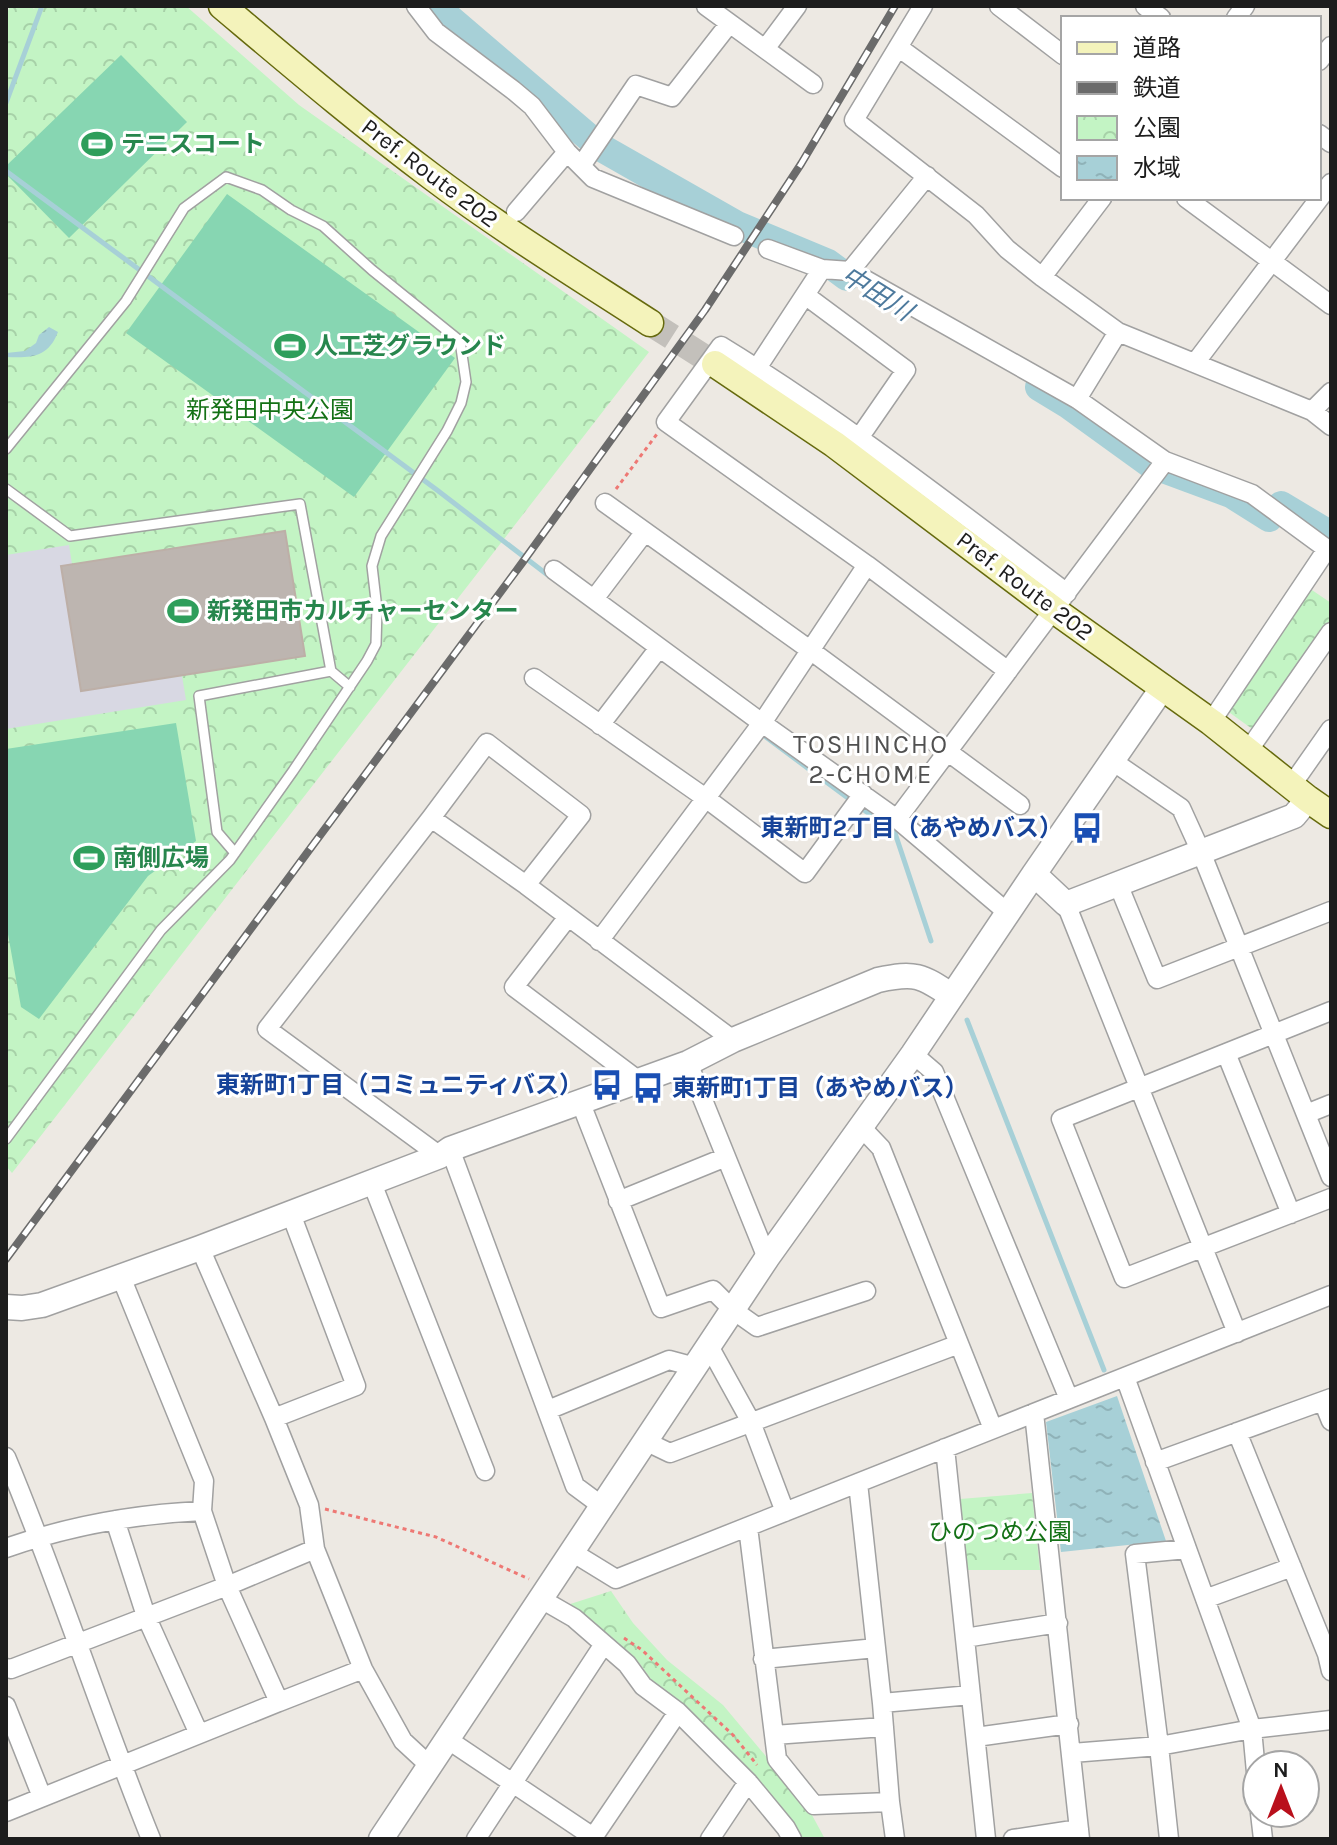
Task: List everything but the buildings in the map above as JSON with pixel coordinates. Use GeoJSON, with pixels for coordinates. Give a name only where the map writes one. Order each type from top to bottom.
{"type":"FeatureCollection","features":[{"type":"Feature","properties":{"kind":"main road","name":"Pref. Route 202"},"geometry":{"type":"LineString","coordinates":[[222,6],[431,176],[533,248],[650,323]]}},
{"type":"Feature","properties":{"kind":"main road","name":"Pref. Route 202"},"geometry":{"type":"LineString","coordinates":[[715,364],[1061,602],[1163,687],[1331,815]]}},
{"type":"Feature","properties":{"kind":"street"},"geometry":{"type":"LineString","coordinates":[[416,6],[436,32],[532,106],[567,152],[593,178],[734,236]]}},
{"type":"Feature","properties":{"kind":"street"},"geometry":{"type":"LineString","coordinates":[[706,6],[813,84]]}},
{"type":"Feature","properties":{"kind":"street"},"geometry":{"type":"LineString","coordinates":[[765,49],[797,6]]}},
{"type":"Feature","properties":{"kind":"street"},"geometry":{"type":"LineString","coordinates":[[923,6],[854,120],[976,215],[1007,249],[1118,332],[1312,411],[1331,426]]}},
{"type":"Feature","properties":{"kind":"street"},"geometry":{"type":"LineString","coordinates":[[999,6],[1061,53]]}},
{"type":"Feature","properties":{"kind":"street"},"geometry":{"type":"LineString","coordinates":[[581,166],[636,85],[672,97],[729,24]]}},
{"type":"Feature","properties":{"kind":"street"},"geometry":{"type":"LineString","coordinates":[[898,47],[1061,167]]}},
{"type":"Feature","properties":{"kind":"street"},"geometry":{"type":"LineString","coordinates":[[516,212],[567,152]]}},
{"type":"Feature","properties":{"kind":"street"},"geometry":{"type":"LineString","coordinates":[[850,271],[927,176]]}},
{"type":"Feature","properties":{"kind":"street"},"geometry":{"type":"LineString","coordinates":[[1042,277],[1100,200]]}},
{"type":"Feature","properties":{"kind":"street"},"geometry":{"type":"LineString","coordinates":[[1189,200],[1331,305]]}},
{"type":"Feature","properties":{"kind":"street"},"geometry":{"type":"LineString","coordinates":[[1208,214],[1218,200]]}},
{"type":"Feature","properties":{"kind":"street"},"geometry":{"type":"LineString","coordinates":[[1195,363],[1318,200]]}},
{"type":"Feature","properties":{"kind":"street"},"geometry":{"type":"LineString","coordinates":[[768,249],[822,269],[850,271],[1077,399],[1165,461],[1252,494],[1329,550],[1211,722]]}},
{"type":"Feature","properties":{"kind":"street"},"geometry":{"type":"LineString","coordinates":[[757,368],[822,269]]}},
{"type":"Feature","properties":{"kind":"street"},"geometry":{"type":"LineString","coordinates":[[805,295],[906,370],[859,438]]}},
{"type":"Feature","properties":{"kind":"street"},"geometry":{"type":"LineString","coordinates":[[1077,399],[1118,332]]}},
{"type":"Feature","properties":{"kind":"street"},"geometry":{"type":"LineString","coordinates":[[1008,671],[867,565],[666,422],[721,346],[859,438],[1061,602]]}},
{"type":"Feature","properties":{"kind":"street"},"geometry":{"type":"LineString","coordinates":[[1312,411],[1331,392]]}},
{"type":"Feature","properties":{"kind":"street"},"geometry":{"type":"LineString","coordinates":[[897,819],[1165,461]]}},
{"type":"Feature","properties":{"kind":"street"},"geometry":{"type":"LineString","coordinates":[[605,503],[1020,805]]}},
{"type":"Feature","properties":{"kind":"street"},"geometry":{"type":"LineString","coordinates":[[594,599],[644,533]]}},
{"type":"Feature","properties":{"kind":"street"},"geometry":{"type":"LineString","coordinates":[[599,941],[762,723],[867,565]]}},
{"type":"Feature","properties":{"kind":"street"},"geometry":{"type":"LineString","coordinates":[[554,570],[897,819],[1008,913]]}},
{"type":"Feature","properties":{"kind":"street"},"geometry":{"type":"LineString","coordinates":[[1248,751],[1331,632]]}},
{"type":"Feature","properties":{"kind":"street"},"geometry":{"type":"LineString","coordinates":[[600,725],[659,648]]}},
{"type":"Feature","properties":{"kind":"street"},"geometry":{"type":"LineString","coordinates":[[534,678],[707,799],[805,873],[863,794]]}},
{"type":"Feature","properties":{"kind":"street"},"geometry":{"type":"LineString","coordinates":[[381,1839],[767,1258],[913,1054],[1163,687]]}},
{"type":"Feature","properties":{"kind":"street"},"geometry":{"type":"LineString","coordinates":[[1066,904],[1294,816],[1300,792],[1331,729]]}},
{"type":"Feature","properties":{"kind":"street"},"geometry":{"type":"LineString","coordinates":[[526,885],[581,815],[487,743],[267,1029],[445,1153],[548,1410],[575,1486],[602,1506]]}},
{"type":"Feature","properties":{"kind":"street"},"geometry":{"type":"LineString","coordinates":[[1111,760],[1181,808],[1331,1177]]}},
{"type":"Feature","properties":{"kind":"street"},"geometry":{"type":"LineString","coordinates":[[431,818],[733,1040]]}},
{"type":"Feature","properties":{"kind":"street"},"geometry":{"type":"LineString","coordinates":[[1034,874],[1066,904],[1237,1333]]}},
{"type":"Feature","properties":{"kind":"street"},"geometry":{"type":"LineString","coordinates":[[1118,884],[1157,979],[1331,911]]}},
{"type":"Feature","properties":{"kind":"street"},"geometry":{"type":"LineString","coordinates":[[568,917],[514,987],[639,1081]]}},
{"type":"Feature","properties":{"kind":"street"},"geometry":{"type":"LineString","coordinates":[[6,1307],[42,1305],[291,1214],[580,1101],[688,1063],[733,1040],[878,980],[902,975],[925,978],[952,996]]}},
{"type":"Feature","properties":{"kind":"street"},"geometry":{"type":"LineString","coordinates":[[1331,1011],[1061,1119],[1124,1278],[1331,1198]]}},
{"type":"Feature","properties":{"kind":"street"},"geometry":{"type":"LineString","coordinates":[[1226,1053],[1291,1214]]}},
{"type":"Feature","properties":{"kind":"street"},"geometry":{"type":"LineString","coordinates":[[913,1054],[934,1072],[1069,1399]]}},
{"type":"Feature","properties":{"kind":"street"},"geometry":{"type":"LineString","coordinates":[[688,1063],[767,1258]]}},
{"type":"Feature","properties":{"kind":"street"},"geometry":{"type":"LineString","coordinates":[[580,1101],[661,1308],[713,1290],[733,1310],[757,1327],[866,1291]]}},
{"type":"Feature","properties":{"kind":"street"},"geometry":{"type":"LineString","coordinates":[[1306,1114],[1331,1104]]}},
{"type":"Feature","properties":{"kind":"street"},"geometry":{"type":"LineString","coordinates":[[861,1127],[881,1148],[993,1429]]}},
{"type":"Feature","properties":{"kind":"street"},"geometry":{"type":"LineString","coordinates":[[618,1201],[726,1157]]}},
{"type":"Feature","properties":{"kind":"street"},"geometry":{"type":"LineString","coordinates":[[372,1183],[485,1471]]}},
{"type":"Feature","properties":{"kind":"street"},"geometry":{"type":"LineString","coordinates":[[274,1418],[356,1386],[291,1214]]}},
{"type":"Feature","properties":{"kind":"street"},"geometry":{"type":"LineString","coordinates":[[200,1248],[309,1505],[315,1549],[363,1669],[403,1741],[430,1766]]}},
{"type":"Feature","properties":{"kind":"street"},"geometry":{"type":"LineString","coordinates":[[121,1277],[204,1481],[202,1511],[227,1586],[279,1702]]}},
{"type":"Feature","properties":{"kind":"street"},"geometry":{"type":"LineString","coordinates":[[572,1552],[616,1579],[1331,1295]]}},
{"type":"Feature","properties":{"kind":"street"},"geometry":{"type":"LineString","coordinates":[[645,1441],[670,1453],[959,1344]]}},
{"type":"Feature","properties":{"kind":"street"},"geometry":{"type":"LineString","coordinates":[[709,1346],[751,1422],[785,1512]]}},
{"type":"Feature","properties":{"kind":"street"},"geometry":{"type":"LineString","coordinates":[[548,1410],[669,1360],[695,1367]]}},
{"type":"Feature","properties":{"kind":"street"},"geometry":{"type":"LineString","coordinates":[[1125,1377],[1252,1729],[1254,1749]]}},
{"type":"Feature","properties":{"kind":"street"},"geometry":{"type":"LineString","coordinates":[[1155,1462],[1327,1399],[1331,1421]]}},
{"type":"Feature","properties":{"kind":"street"},"geometry":{"type":"LineString","coordinates":[[1013,1839],[1080,1834],[1034,1413]]}},
{"type":"Feature","properties":{"kind":"street"},"geometry":{"type":"LineString","coordinates":[[1237,1432],[1330,1659]]}},
{"type":"Feature","properties":{"kind":"street"},"geometry":{"type":"LineString","coordinates":[[945,1448],[986,1839]]}},
{"type":"Feature","properties":{"kind":"street"},"geometry":{"type":"LineString","coordinates":[[6,1457],[14,1499],[38,1537],[151,1839]]}},
{"type":"Feature","properties":{"kind":"street"},"geometry":{"type":"LineString","coordinates":[[858,1483],[895,1839]]}},
{"type":"Feature","properties":{"kind":"street"},"geometry":{"type":"LineString","coordinates":[[6,1548],[38,1537],[115,1520],[202,1511]]}},
{"type":"Feature","properties":{"kind":"street"},"geometry":{"type":"LineString","coordinates":[[115,1520],[146,1616],[199,1734]]}},
{"type":"Feature","properties":{"kind":"street"},"geometry":{"type":"LineString","coordinates":[[748,1527],[777,1759],[814,1805],[890,1802]]}},
{"type":"Feature","properties":{"kind":"street"},"geometry":{"type":"LineString","coordinates":[[6,1668],[11,1669],[227,1586],[315,1549]]}},
{"type":"Feature","properties":{"kind":"street"},"geometry":{"type":"LineString","coordinates":[[1169,1839],[1135,1554],[1187,1549]]}},
{"type":"Feature","properties":{"kind":"street"},"geometry":{"type":"LineString","coordinates":[[1205,1599],[1292,1567]]}},
{"type":"Feature","properties":{"kind":"street"},"geometry":{"type":"LineString","coordinates":[[541,1599],[574,1618],[627,1664],[643,1686],[678,1712],[748,1782],[792,1839]]}},
{"type":"Feature","properties":{"kind":"street"},"geometry":{"type":"LineString","coordinates":[[965,1638],[1058,1623]]}},
{"type":"Feature","properties":{"kind":"street"},"geometry":{"type":"LineString","coordinates":[[476,1839],[604,1644]]}},
{"type":"Feature","properties":{"kind":"street"},"geometry":{"type":"LineString","coordinates":[[763,1659],[876,1648]]}},
{"type":"Feature","properties":{"kind":"street"},"geometry":{"type":"LineString","coordinates":[[6,1812],[363,1669]]}},
{"type":"Feature","properties":{"kind":"street"},"geometry":{"type":"LineString","coordinates":[[882,1703],[971,1695]]}},
{"type":"Feature","properties":{"kind":"street"},"geometry":{"type":"LineString","coordinates":[[6,1706],[14,1750],[42,1797]]}},
{"type":"Feature","properties":{"kind":"street"},"geometry":{"type":"LineString","coordinates":[[447,1739],[594,1838],[678,1712]]}},
{"type":"Feature","properties":{"kind":"street"},"geometry":{"type":"LineString","coordinates":[[1072,1753],[1159,1746],[1252,1729],[1331,1720]]}},
{"type":"Feature","properties":{"kind":"street"},"geometry":{"type":"LineString","coordinates":[[976,1737],[1069,1724]]}},
{"type":"Feature","properties":{"kind":"street"},"geometry":{"type":"LineString","coordinates":[[774,1735],[884,1727]]}},
{"type":"Feature","properties":{"kind":"street"},"geometry":{"type":"LineString","coordinates":[[710,1839],[748,1782]]}},
{"type":"Feature","properties":{"kind":"lane"},"geometry":{"type":"LineString","coordinates":[[6,449],[126,301],[184,208],[226,177],[262,190],[291,210],[323,226],[460,341],[466,382],[461,403],[447,431],[381,536],[372,566],[377,609],[376,644],[350,687],[235,853],[161,930],[6,1139]]}},
{"type":"Feature","properties":{"kind":"lane"},"geometry":{"type":"LineString","coordinates":[[6,489],[70,536],[300,504],[331,671],[350,687]]}},
{"type":"Feature","properties":{"kind":"lane"},"geometry":{"type":"LineString","coordinates":[[235,853],[217,832],[199,696],[331,671]]}},
{"type":"Feature","properties":{"kind":"path"},"geometry":{"type":"LineString","coordinates":[[605,503],[666,422]]}},
{"type":"Feature","properties":{"kind":"green space","name":"新発田中央公園"},"geometry":{"type":"Polygon","coordinates":[[[10,6],[31,6],[34,9],[36,6],[186,6],[299,105],[649,352],[12,1173],[6,1166],[6,16],[10,6]]]}},
{"type":"Feature","properties":{"kind":"green space","name":"テニスコート"},"geometry":{"type":"Polygon","coordinates":[[[121,55],[187,122],[69,238],[6,174],[6,166],[121,55]]]}},
{"type":"Feature","properties":{"kind":"green space","name":"人工芝グラウンド"},"geometry":{"type":"Polygon","coordinates":[[[227,194],[455,358],[354,497],[126,333],[227,194]]]}},
{"type":"Feature","properties":{"kind":"green space"},"geometry":{"type":"Polygon","coordinates":[[[1309,588],[1331,603],[1331,623],[1255,731],[1226,710],[1309,588]]]}},
{"type":"Feature","properties":{"kind":"green space","name":"南側広場"},"geometry":{"type":"Polygon","coordinates":[[[176,723],[196,841],[148,876],[39,1019],[21,1007],[6,923],[6,749],[176,723]]]}},
{"type":"Feature","properties":{"kind":"green space","name":"ひのつめ公園"},"geometry":{"type":"Polygon","coordinates":[[[1032,1493],[1040,1570],[967,1570],[960,1499],[1032,1493]]]}},
{"type":"Feature","properties":{"kind":"green space"},"geometry":{"type":"Polygon","coordinates":[[[611,1591],[633,1623],[667,1660],[723,1705],[806,1804],[825,1839],[797,1839],[776,1803],[729,1749],[655,1685],[640,1664],[564,1606],[611,1591]]]}},
{"type":"Feature","properties":{"kind":"shaded area"},"geometry":{"type":"Polygon","coordinates":[[[69,545],[72,564],[61,567],[81,691],[182,676],[186,700],[6,729],[6,555],[69,545]]]}},
{"type":"Feature","properties":{"kind":"water"},"geometry":{"type":"Polygon","coordinates":[[[49,327],[58,332],[44,352],[6,357],[6,353],[25,351],[49,327]]]}},
{"type":"Feature","properties":{"kind":"water"},"geometry":{"type":"Polygon","coordinates":[[[1117,1396],[1166,1541],[1061,1552],[1046,1422],[1117,1396]]]}},
{"type":"Feature","properties":{"kind":"waterway"},"geometry":{"type":"LineString","coordinates":[[6,103],[42,6]]}},
{"type":"Feature","properties":{"kind":"waterway","name":"中田川"},"geometry":{"type":"LineString","coordinates":[[435,6],[600,147],[737,225],[828,263],[847,277]]}},
{"type":"Feature","properties":{"kind":"waterway"},"geometry":{"type":"LineString","coordinates":[[6,171],[549,576]]}},
{"type":"Feature","properties":{"kind":"waterway","name":"中田川"},"geometry":{"type":"LineString","coordinates":[[1039,387],[1150,464],[1231,494],[1269,518],[1281,505],[1331,535]]}},
{"type":"Feature","properties":{"kind":"waterway"},"geometry":{"type":"LineString","coordinates":[[759,732],[895,833],[931,941]]}},
{"type":"Feature","properties":{"kind":"waterway"},"geometry":{"type":"LineString","coordinates":[[967,1020],[1104,1370]]}},
{"type":"Feature","properties":{"kind":"tunnel"},"geometry":{"type":"LineString","coordinates":[[650,323],[715,364]]}},
{"type":"Feature","properties":{"kind":"railway"},"geometry":{"type":"LineString","coordinates":[[6,1259],[522,563],[705,310],[801,164],[895,6]]}},
{"type":"Feature","properties":{"kind":"place","name":"テニスコート"},"geometry":{"type":"Point","coordinates":[97,144]}},
{"type":"Feature","properties":{"kind":"place","name":"人工芝グラウンド"},"geometry":{"type":"Point","coordinates":[290,346]}},
{"type":"Feature","properties":{"kind":"place","name":"新発田市カルチャーセンター"},"geometry":{"type":"Point","coordinates":[183,611]}},
{"type":"Feature","properties":{"kind":"place","name":"東新町2丁目（あやめバス）"},"geometry":{"type":"Point","coordinates":[1087,828]}},
{"type":"Feature","properties":{"kind":"place","name":"南側広場"},"geometry":{"type":"Point","coordinates":[89,858]}},
{"type":"Feature","properties":{"kind":"place","name":"東新町1丁目（コミュニティバス）"},"geometry":{"type":"Point","coordinates":[607,1085]}},
{"type":"Feature","properties":{"kind":"place","name":"東新町1丁目（あやめバス）"},"geometry":{"type":"Point","coordinates":[648,1088]}},
{"type":"Feature","properties":{"kind":"district","name":"TOSHINCHO 2-CHOME"},"geometry":{"type":"Point","coordinates":[871,759]}}]}
